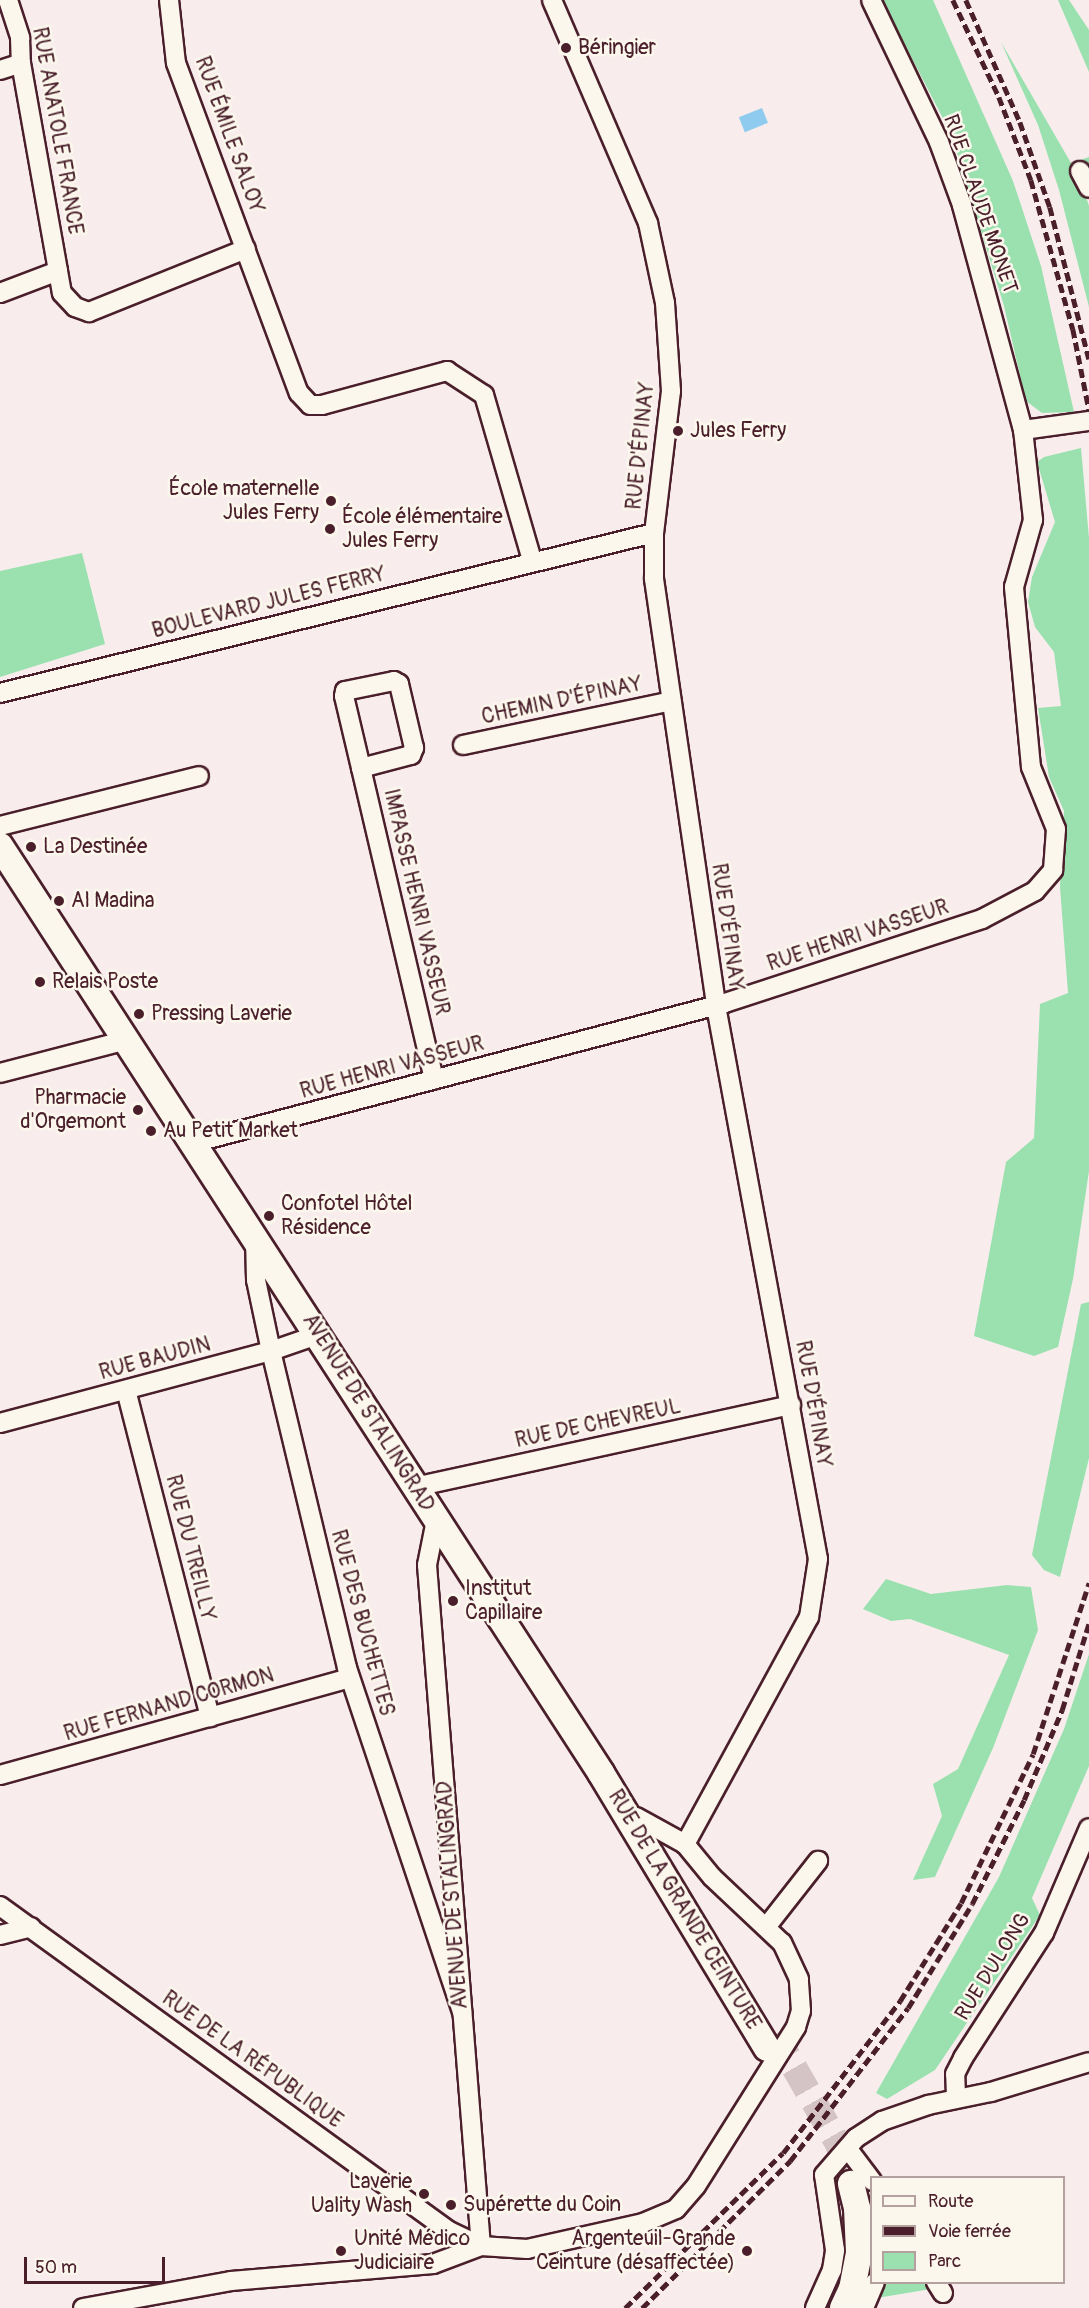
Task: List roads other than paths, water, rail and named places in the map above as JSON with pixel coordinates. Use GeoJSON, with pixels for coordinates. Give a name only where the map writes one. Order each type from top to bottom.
{"type":"FeatureCollection","features":[{"type":"Feature","properties":{"kind":"main road","name":"AVENUE DE STALINGRAD"},"geometry":{"type":"LineString","coordinates":[[0,846],[320,1334],[436,1520]]}},
{"type":"Feature","properties":{"kind":"main road","name":"RUE DE LA GRANDE CEINTURE"},"geometry":{"type":"LineString","coordinates":[[436,1520],[601,1773],[771,2041],[636,1817],[601,1773]]}},
{"type":"Feature","properties":{"kind":"main road"},"geometry":{"type":"LineString","coordinates":[[832,2308],[849,2255],[848,2220],[854,2184]]}},
{"type":"Feature","properties":{"kind":"main road"},"geometry":{"type":"LineString","coordinates":[[843,2308],[852,2289],[859,2252],[854,2184]]}},
{"type":"Feature","properties":{"kind":"street","name":"RUE ANATOLE FRANCE"},"geometry":{"type":"LineString","coordinates":[[9,0],[21,38],[21,63],[62,293],[75,307],[88,312],[246,249]]}},
{"type":"Feature","properties":{"kind":"street","name":"RUE ÉMILE SALOY"},"geometry":{"type":"LineString","coordinates":[[169,0],[176,63],[299,393],[310,405],[322,405],[447,371],[484,394],[532,560]]}},
{"type":"Feature","properties":{"kind":"street","name":"RUE D'ÉPINAY"},"geometry":{"type":"LineString","coordinates":[[552,0],[648,223],[665,303],[670,420],[652,559],[716,1006],[818,1560],[809,1617],[685,1844]]}},
{"type":"Feature","properties":{"kind":"street","name":"RUE CLAUDE MONET"},"geometry":{"type":"LineString","coordinates":[[872,0],[939,142],[962,205],[1023,430]]}},
{"type":"Feature","properties":{"kind":"street"},"geometry":{"type":"LineString","coordinates":[[0,70],[21,63]]}},
{"type":"Feature","properties":{"kind":"street"},"geometry":{"type":"LineString","coordinates":[[1080,171],[1089,188]]}},
{"type":"Feature","properties":{"kind":"street"},"geometry":{"type":"LineString","coordinates":[[0,293],[58,271]]}},
{"type":"Feature","properties":{"kind":"street"},"geometry":{"type":"LineString","coordinates":[[1023,430],[1089,421]]}},
{"type":"Feature","properties":{"kind":"street","name":"RUE HENRI VASSEUR"},"geometry":{"type":"LineString","coordinates":[[194,1143],[716,1006],[982,919],[1035,891],[1053,870],[1056,829],[1031,767],[1014,587],[1033,520],[1023,430]]}},
{"type":"Feature","properties":{"kind":"street","name":"BOULEVARD JULES FERRY"},"geometry":{"type":"LineString","coordinates":[[0,693],[532,560],[654,533]]}},
{"type":"Feature","properties":{"kind":"street","name":"IMPASSE HENRI VASSEUR"},"geometry":{"type":"LineString","coordinates":[[361,768],[411,755],[414,748],[399,684],[393,681],[345,692],[361,768],[435,1080]]}},
{"type":"Feature","properties":{"kind":"street","name":"CHEMIN D'ÉPINAY"},"geometry":{"type":"LineString","coordinates":[[463,745],[671,701]]}},
{"type":"Feature","properties":{"kind":"street"},"geometry":{"type":"LineString","coordinates":[[0,826],[199,776]]}},
{"type":"Feature","properties":{"kind":"street"},"geometry":{"type":"LineString","coordinates":[[0,1073],[127,1040]]}},
{"type":"Feature","properties":{"kind":"street","name":"RUE DES BUCHETTES"},"geometry":{"type":"LineString","coordinates":[[255,1236],[256,1280],[271,1352],[350,1678],[462,2012]]}},
{"type":"Feature","properties":{"kind":"street","name":"RUE BAUDIN"},"geometry":{"type":"LineString","coordinates":[[0,1423],[271,1352],[320,1334]]}},
{"type":"Feature","properties":{"kind":"street","name":"RUE DU TREILLY"},"geometry":{"type":"LineString","coordinates":[[126,1390],[210,1717]]}},
{"type":"Feature","properties":{"kind":"street","name":"RUE DE CHEVREUL"},"geometry":{"type":"LineString","coordinates":[[416,1488],[791,1405]]}},
{"type":"Feature","properties":{"kind":"street","name":"AVENUE DE STALINGRAD"},"geometry":{"type":"LineString","coordinates":[[436,1520],[427,1565],[481,2246]]}},
{"type":"Feature","properties":{"kind":"street","name":"RUE FERNAND CORMON"},"geometry":{"type":"LineString","coordinates":[[0,1775],[350,1678]]}},
{"type":"Feature","properties":{"kind":"street","name":"RUE DE LA GRANDE CEINTURE"},"geometry":{"type":"LineString","coordinates":[[481,2246],[527,2249],[572,2242],[643,2223],[676,2210],[696,2186],[795,2026],[801,2011],[802,1993],[794,1964],[767,1926],[712,1877],[685,1844],[636,1817]]}},
{"type":"Feature","properties":{"kind":"street","name":"RUE DULONG"},"geometry":{"type":"LineString","coordinates":[[956,2097],[955,2074],[1044,1933],[1089,1828]]}},
{"type":"Feature","properties":{"kind":"street"},"geometry":{"type":"LineString","coordinates":[[767,1926],[818,1861]]}},
{"type":"Feature","properties":{"kind":"street","name":"RUE DE LA RÉPUBLIQUE"},"geometry":{"type":"LineString","coordinates":[[0,1906],[449,2232],[481,2246]]}},
{"type":"Feature","properties":{"kind":"street"},"geometry":{"type":"LineString","coordinates":[[0,1935],[31,1927]]}},
{"type":"Feature","properties":{"kind":"street"},"geometry":{"type":"LineString","coordinates":[[816,2308],[832,2270],[835,2250],[831,2210],[822,2182],[848,2149],[882,2121],[956,2097],[991,2092],[1089,2062]]}},
{"type":"Feature","properties":{"kind":"street"},"geometry":{"type":"LineString","coordinates":[[848,2149],[854,2184]]}},
{"type":"Feature","properties":{"kind":"street"},"geometry":{"type":"LineString","coordinates":[[83,2308],[231,2281],[433,2264],[481,2246]]}},
{"type":"Feature","properties":{"kind":"street"},"geometry":{"type":"LineString","coordinates":[[864,2308],[875,2284]]}},
{"type":"Feature","properties":{"kind":"water"},"geometry":{"type":"Polygon","coordinates":[[[762,108],[768,123],[745,132],[739,117],[762,108]]]}},
{"type":"Feature","properties":{"kind":"tunnel"},"geometry":{"type":"LineString","coordinates":[[775,2034],[838,2144],[851,2184]]}},
{"type":"Feature","properties":{"kind":"railway"},"geometry":{"type":"LineString","coordinates":[[953,0],[999,97],[1031,180],[1073,329],[1089,409]]}},
{"type":"Feature","properties":{"kind":"railway"},"geometry":{"type":"LineString","coordinates":[[966,0],[1020,122],[1050,207],[1089,359]]}},
{"type":"Feature","properties":{"kind":"railway"},"geometry":{"type":"LineString","coordinates":[[625,2308],[783,2153],[900,2001],[961,1903],[1033,1754],[1089,1583]]}},
{"type":"Feature","properties":{"kind":"railway"},"geometry":{"type":"LineString","coordinates":[[642,2308],[790,2161],[908,2008],[972,1904],[1024,1800],[1062,1710],[1089,1623]]}},
{"type":"Feature","properties":{"kind":"place","name":"Béringier"},"geometry":{"type":"Point","coordinates":[566,48]}},
{"type":"Feature","properties":{"kind":"place","name":"Jules Ferry"},"geometry":{"type":"Point","coordinates":[678,431]}},
{"type":"Feature","properties":{"kind":"place","name":"École maternelle Jules Ferry"},"geometry":{"type":"Point","coordinates":[331,501]}},
{"type":"Feature","properties":{"kind":"place","name":"École élémentaire Jules Ferry"},"geometry":{"type":"Point","coordinates":[330,529]}},
{"type":"Feature","properties":{"kind":"place","name":"La Destinée"},"geometry":{"type":"Point","coordinates":[31,847]}},
{"type":"Feature","properties":{"kind":"place","name":"Al Madina"},"geometry":{"type":"Point","coordinates":[59,901]}},
{"type":"Feature","properties":{"kind":"place","name":"Relais Poste"},"geometry":{"type":"Point","coordinates":[40,982]}},
{"type":"Feature","properties":{"kind":"place","name":"Pressing Laverie"},"geometry":{"type":"Point","coordinates":[139,1014]}},
{"type":"Feature","properties":{"kind":"place","name":"Pharmacie d'Orgemont"},"geometry":{"type":"Point","coordinates":[138,1110]}},
{"type":"Feature","properties":{"kind":"place","name":"Au Petit Market"},"geometry":{"type":"Point","coordinates":[151,1131]}},
{"type":"Feature","properties":{"kind":"place","name":"Confotel Hôtel Résidence"},"geometry":{"type":"Point","coordinates":[269,1216]}},
{"type":"Feature","properties":{"kind":"place","name":"Institut Capillaire"},"geometry":{"type":"Point","coordinates":[453,1601]}},
{"type":"Feature","properties":{"kind":"place","name":"Laverie Uality Wash"},"geometry":{"type":"Point","coordinates":[424,2194]}},
{"type":"Feature","properties":{"kind":"place","name":"Supérette du Coin"},"geometry":{"type":"Point","coordinates":[451,2205]}},
{"type":"Feature","properties":{"kind":"place","name":"Unité Médico Judiciaire"},"geometry":{"type":"Point","coordinates":[341,2251]}},
{"type":"Feature","properties":{"kind":"place","name":"Argenteuil-Grande Ceinture (désaffectée)"},"geometry":{"type":"Point","coordinates":[747,2251]}}]}
